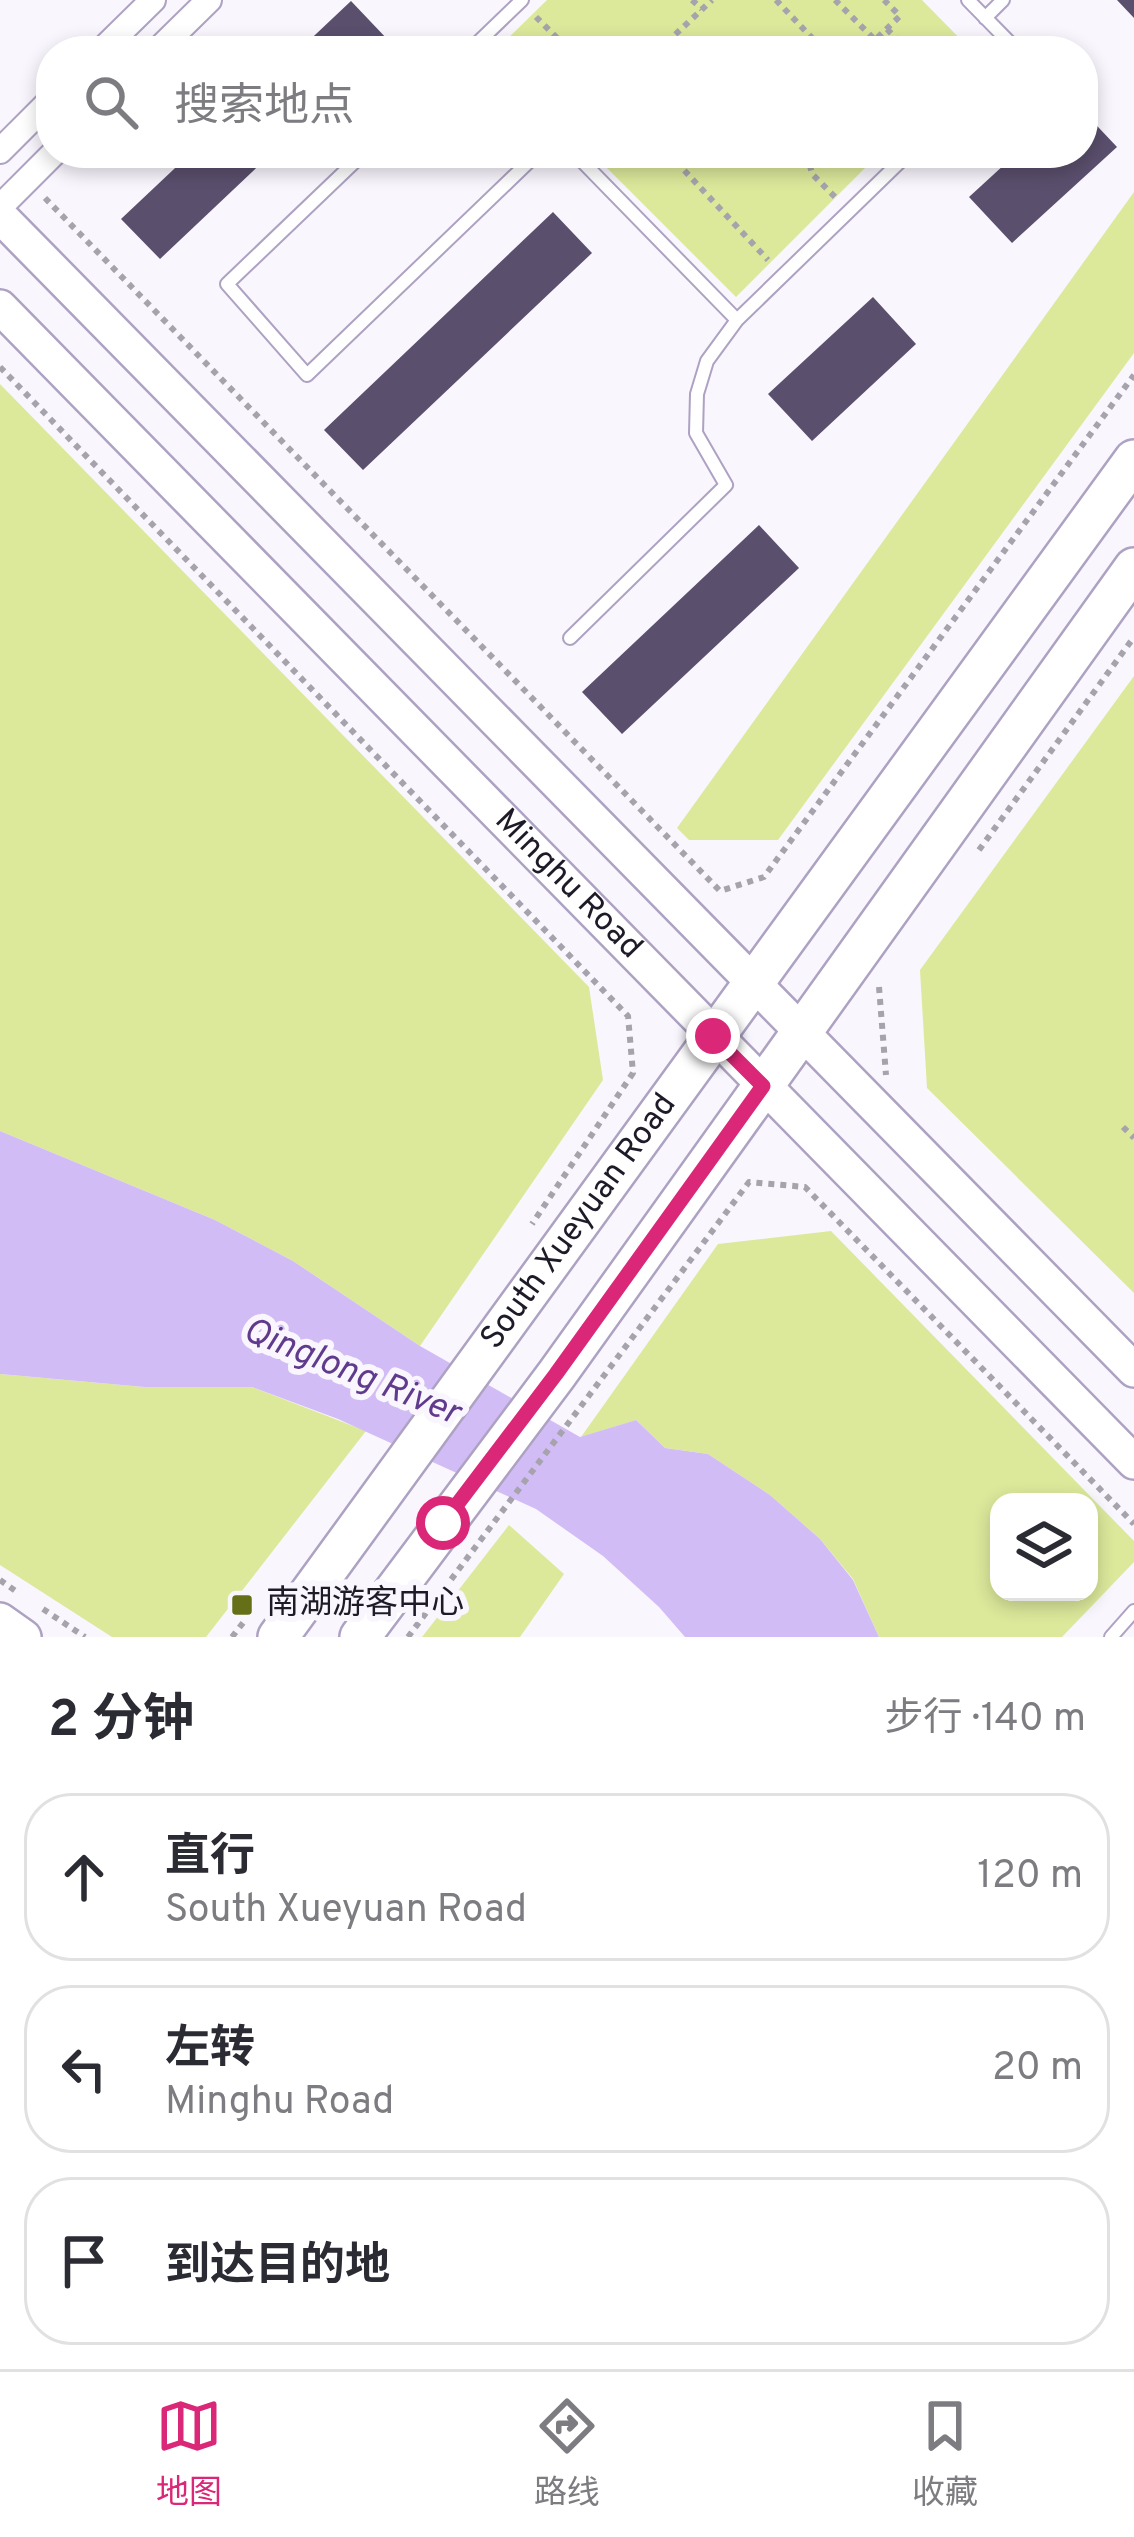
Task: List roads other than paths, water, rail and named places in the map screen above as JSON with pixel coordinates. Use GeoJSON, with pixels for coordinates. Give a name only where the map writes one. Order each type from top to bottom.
{"type":"FeatureCollection","features":[{"type":"Feature","properties":{"kind":"main road","name":"Minghu Road"},"geometry":{"type":"LineString","coordinates":[[0,216],[1134,1370]]}},
{"type":"Feature","properties":{"kind":"main road","name":"Minghu Road"},"geometry":{"type":"LineString","coordinates":[[0,307],[1134,1462]]}},
{"type":"Feature","properties":{"kind":"main road","name":"South Xueyuan Road"},"geometry":{"type":"LineString","coordinates":[[278,1637],[1134,460]]}},
{"type":"Feature","properties":{"kind":"main road"},"geometry":{"type":"LineString","coordinates":[[360,1637],[443,1523],[573,1384],[801,1030],[1134,568]]}},
{"type":"Feature","properties":{"kind":"main road"},"geometry":{"type":"LineString","coordinates":[[0,1620],[24,1637]]}},
{"type":"Feature","properties":{"kind":"street"},"geometry":{"type":"LineString","coordinates":[[116,36],[153,0]]}},
{"type":"Feature","properties":{"kind":"street"},"geometry":{"type":"LineString","coordinates":[[173,36],[209,0]]}},
{"type":"Feature","properties":{"kind":"street"},"geometry":{"type":"LineString","coordinates":[[0,151],[36,115]]}},
{"type":"Feature","properties":{"kind":"street"},"geometry":{"type":"LineString","coordinates":[[0,206],[39,168]]}},
{"type":"Feature","properties":{"kind":"lane"},"geometry":{"type":"LineString","coordinates":[[968,0],[1003,36]]}},
{"type":"Feature","properties":{"kind":"lane"},"geometry":{"type":"LineString","coordinates":[[985,18],[1003,0]]}},
{"type":"Feature","properties":{"kind":"lane"},"geometry":{"type":"LineString","coordinates":[[486,36],[522,1]]}},
{"type":"Feature","properties":{"kind":"lane"},"geometry":{"type":"LineString","coordinates":[[348,168],[227,284],[308,375],[522,168]]}},
{"type":"Feature","properties":{"kind":"lane"},"geometry":{"type":"LineString","coordinates":[[589,168],[736,320]]}},
{"type":"Feature","properties":{"kind":"lane"},"geometry":{"type":"LineString","coordinates":[[570,638],[726,485],[696,433],[697,394],[707,361],[736,320],[894,168]]}},
{"type":"Feature","properties":{"kind":"lane"},"geometry":{"type":"LineString","coordinates":[[1113,1636],[1134,1611]]}},
{"type":"Feature","properties":{"kind":"water","name":"Qinglong River"},"geometry":{"type":"Polygon","coordinates":[[[0,1131],[215,1220],[293,1261],[420,1346],[580,1437],[636,1420],[665,1448],[708,1454],[770,1495],[820,1539],[853,1580],[879,1637],[685,1637],[603,1556],[536,1509],[338,1419],[252,1387],[144,1387],[0,1374],[0,1131]]]}},
{"type":"Feature","properties":{"kind":"place","name":"南湖游客中心"},"geometry":{"type":"Point","coordinates":[242,1605]}}]}
